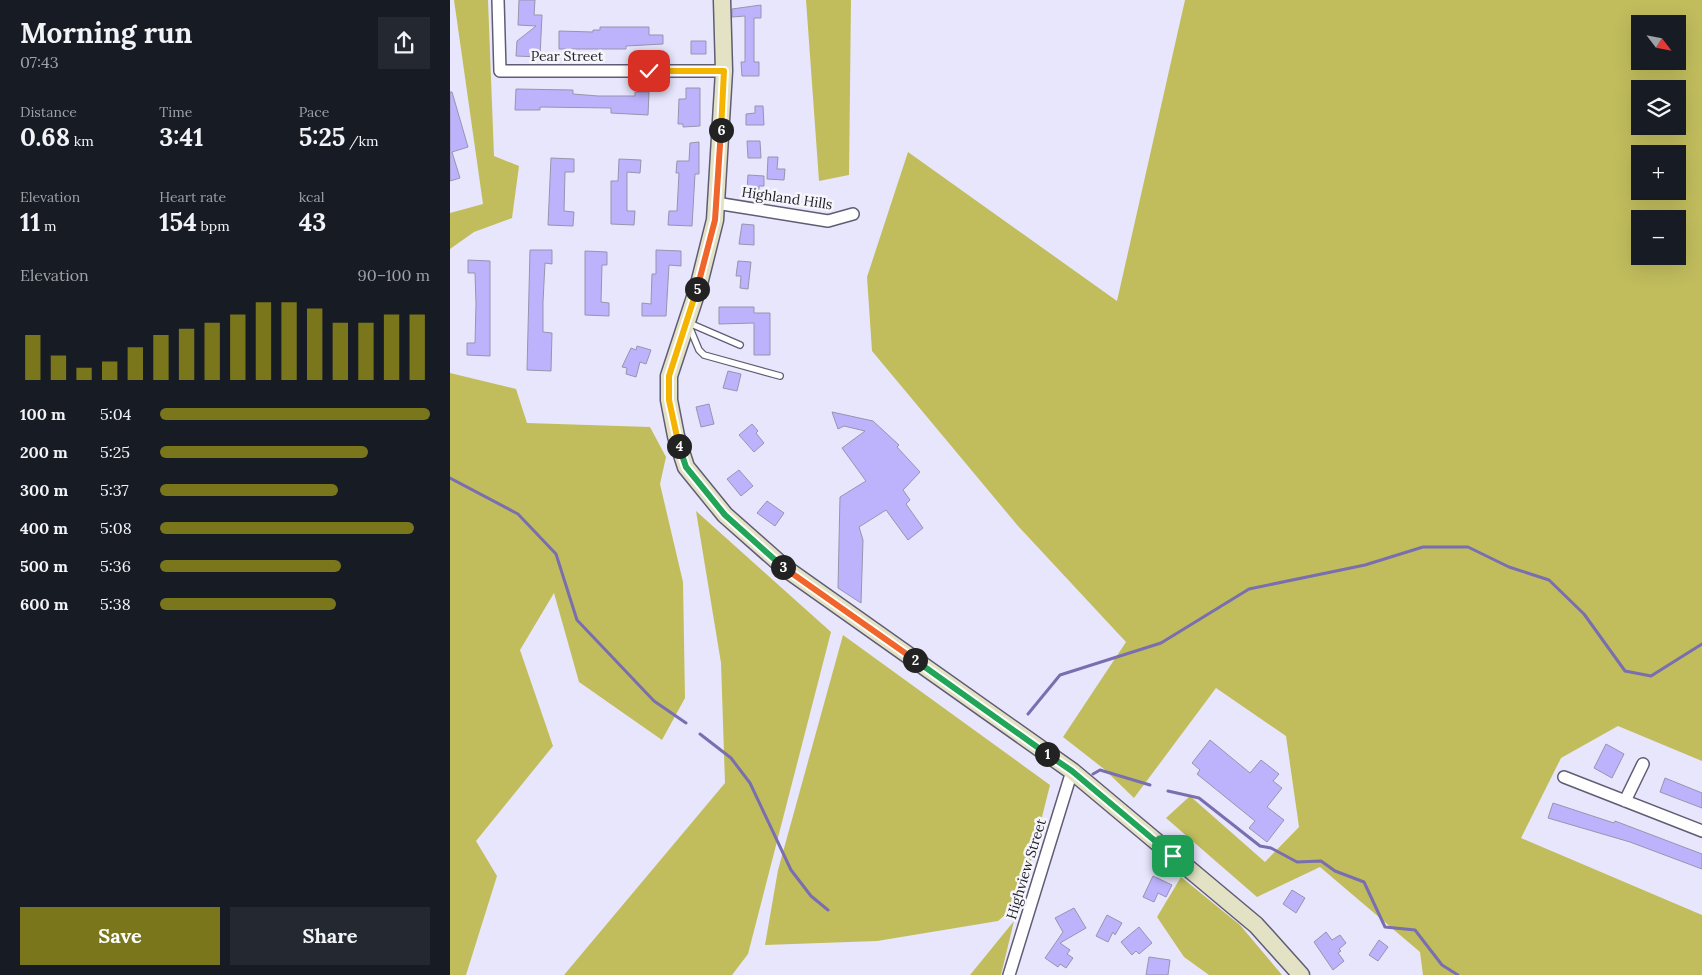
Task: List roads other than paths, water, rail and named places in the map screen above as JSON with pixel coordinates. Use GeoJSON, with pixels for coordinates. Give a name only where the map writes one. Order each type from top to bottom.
{"type":"FeatureCollection","features":[{"type":"Feature","properties":{"kind":"main road"},"geometry":{"type":"LineString","coordinates":[[722,0],[724,71],[716,203],[711,237],[687,322],[669,376],[669,400],[676,436],[686,467],[725,515],[785,568],[1072,771],[1256,925],[1301,975]]}},
{"type":"Feature","properties":{"kind":"street","name":"Pear Street"},"geometry":{"type":"LineString","coordinates":[[498,0],[500,71],[724,71]]}},
{"type":"Feature","properties":{"kind":"street","name":"Highland Hills"},"geometry":{"type":"LineString","coordinates":[[716,203],[828,221],[853,214]]}},
{"type":"Feature","properties":{"kind":"street"},"geometry":{"type":"LineString","coordinates":[[1625,801],[1643,764]]}},
{"type":"Feature","properties":{"kind":"street","name":"Highview Street"},"geometry":{"type":"LineString","coordinates":[[1009,975],[1072,771]]}},
{"type":"Feature","properties":{"kind":"street"},"geometry":{"type":"LineString","coordinates":[[1564,777],[1702,831]]}},
{"type":"Feature","properties":{"kind":"lane"},"geometry":{"type":"LineString","coordinates":[[687,322],[740,345]]}},
{"type":"Feature","properties":{"kind":"lane"},"geometry":{"type":"LineString","coordinates":[[687,322],[699,350],[704,355],[780,376]]}},
{"type":"Feature","properties":{"kind":"waterway"},"geometry":{"type":"LineString","coordinates":[[450,478],[518,514],[556,554],[577,620],[654,701],[686,723]]}},
{"type":"Feature","properties":{"kind":"waterway"},"geometry":{"type":"LineString","coordinates":[[1028,714],[1060,675],[1161,643],[1249,589],[1365,565],[1423,547],[1468,547],[1509,567],[1549,580],[1584,614],[1625,671],[1651,676],[1702,644]]}},
{"type":"Feature","properties":{"kind":"waterway"},"geometry":{"type":"LineString","coordinates":[[700,734],[731,758],[750,783],[791,870],[811,896],[828,910]]}},
{"type":"Feature","properties":{"kind":"waterway"},"geometry":{"type":"LineString","coordinates":[[1093,774],[1100,770],[1150,785]]}},
{"type":"Feature","properties":{"kind":"waterway"},"geometry":{"type":"LineString","coordinates":[[1168,791],[1199,798],[1260,846],[1271,848],[1297,862],[1321,861],[1335,871],[1364,882],[1385,927],[1415,930],[1442,965],[1458,975]]}}]}
